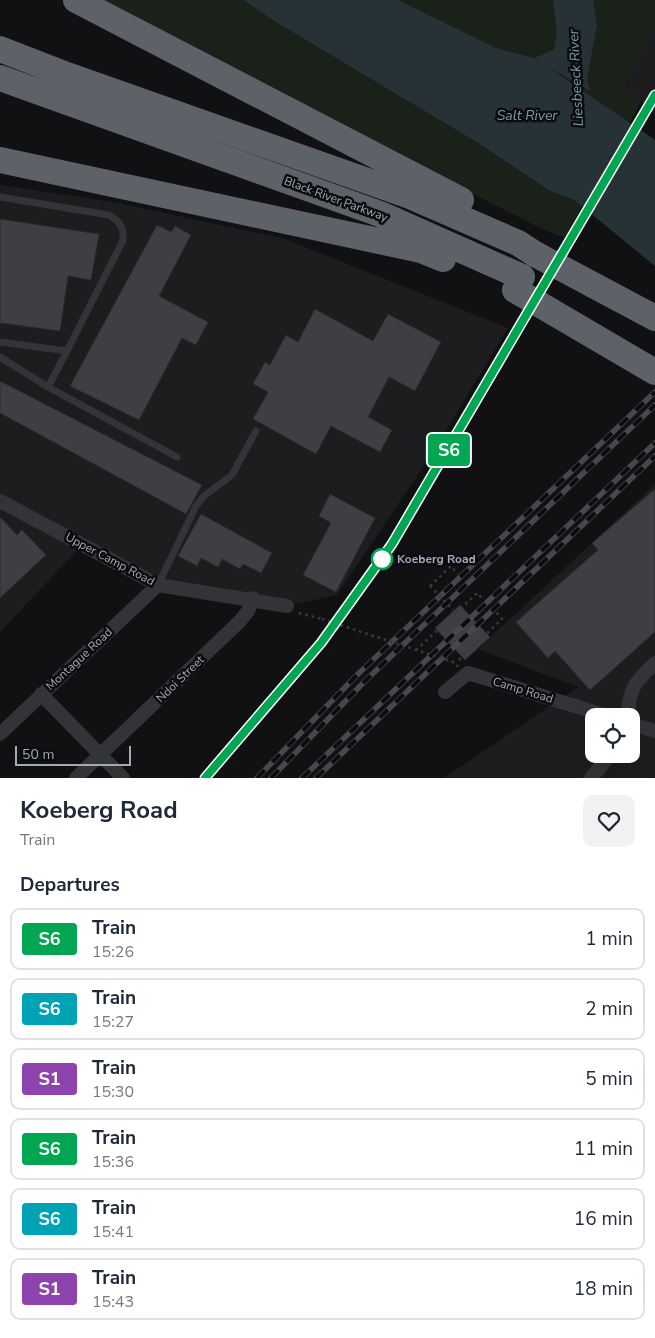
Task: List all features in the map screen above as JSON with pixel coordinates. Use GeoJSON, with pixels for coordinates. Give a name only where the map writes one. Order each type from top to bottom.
{"type":"FeatureCollection","features":[{"type":"Feature","properties":{"kind":"highway"},"geometry":{"type":"LineString","coordinates":[[76,0],[476,208],[526,248]]}},
{"type":"Feature","properties":{"kind":"highway"},"geometry":{"type":"LineString","coordinates":[[0,49],[67,75],[358,176],[436,206],[526,248],[655,318]]}},
{"type":"Feature","properties":{"kind":"highway","name":"Black River Parkway"},"geometry":{"type":"LineString","coordinates":[[0,78],[380,214],[518,284],[573,305],[655,357]]}},
{"type":"Feature","properties":{"kind":"highway"},"geometry":{"type":"LineString","coordinates":[[0,160],[421,250],[518,284],[655,372]]}},
{"type":"Feature","properties":{"kind":"street","name":"Upper Camp Road"},"geometry":{"type":"LineString","coordinates":[[0,501],[158,585],[253,598],[293,609]]}},
{"type":"Feature","properties":{"kind":"street","name":"Montague Road"},"geometry":{"type":"LineString","coordinates":[[0,734],[158,585]]}},
{"type":"Feature","properties":{"kind":"street","name":"Ndoi Street"},"geometry":{"type":"LineString","coordinates":[[76,778],[240,621],[248,611],[253,598]]}},
{"type":"Feature","properties":{"kind":"street"},"geometry":{"type":"LineString","coordinates":[[628,708],[628,697],[636,681],[655,663]]}},
{"type":"Feature","properties":{"kind":"street","name":"Camp Road"},"geometry":{"type":"LineString","coordinates":[[445,692],[468,673],[585,709]]}},
{"type":"Feature","properties":{"kind":"street"},"geometry":{"type":"LineString","coordinates":[[41,694],[123,778]]}},
{"type":"Feature","properties":{"kind":"street"},"geometry":{"type":"LineString","coordinates":[[640,727],[655,731]]}},
{"type":"Feature","properties":{"kind":"street"},"geometry":{"type":"LineString","coordinates":[[591,778],[604,763]]}},
{"type":"Feature","properties":{"kind":"lane"},"geometry":{"type":"LineString","coordinates":[[0,197],[109,214],[119,221],[124,231],[124,240],[48,387]]}},
{"type":"Feature","properties":{"kind":"lane"},"geometry":{"type":"LineString","coordinates":[[0,342],[67,351]]}},
{"type":"Feature","properties":{"kind":"lane"},"geometry":{"type":"LineString","coordinates":[[0,357],[48,387],[177,457]]}},
{"type":"Feature","properties":{"kind":"lane"},"geometry":{"type":"LineString","coordinates":[[158,585],[196,506],[204,496],[232,475],[256,431]]}},
{"type":"Feature","properties":{"kind":"path"},"geometry":{"type":"LineString","coordinates":[[456,613],[430,586],[451,566],[458,574]]}},
{"type":"Feature","properties":{"kind":"path"},"geometry":{"type":"LineString","coordinates":[[416,650],[477,593],[484,600]]}},
{"type":"Feature","properties":{"kind":"path"},"geometry":{"type":"LineString","coordinates":[[293,609],[456,663],[458,667]]}},
{"type":"Feature","properties":{"kind":"path"},"geometry":{"type":"LineString","coordinates":[[456,663],[502,619],[496,612]]}},
{"type":"Feature","properties":{"kind":"shaded area"},"geometry":{"type":"Polygon","coordinates":[[[89,0],[655,0],[655,25],[625,87],[641,102],[565,238],[542,229],[89,0]]]}},
{"type":"Feature","properties":{"kind":"shaded area"},"geometry":{"type":"Polygon","coordinates":[[[655,25],[655,114],[625,87],[655,25]]]}},
{"type":"Feature","properties":{"kind":"shaded area"},"geometry":{"type":"Polygon","coordinates":[[[0,185],[113,202],[282,238],[508,328],[435,449],[337,595],[287,606],[158,585],[82,545],[0,632],[0,185]]]}},
{"type":"Feature","properties":{"kind":"shaded area"},"geometry":{"type":"Polygon","coordinates":[[[655,484],[655,778],[444,778],[578,687],[478,649],[655,484]]]}},
{"type":"Feature","properties":{"kind":"water","name":"Salt River"},"geometry":{"type":"Polygon","coordinates":[[[244,0],[398,0],[496,48],[534,58],[554,50],[557,33],[553,0],[593,0],[597,25],[587,78],[590,91],[545,65],[655,140],[655,266],[573,199],[552,192],[480,144],[276,22],[244,0]]]}},
{"type":"Feature","properties":{"kind":"building"},"geometry":{"type":"Polygon","coordinates":[[[0,219],[99,234],[91,280],[68,276],[60,331],[0,323],[0,219]]]}},
{"type":"Feature","properties":{"kind":"building"},"geometry":{"type":"Polygon","coordinates":[[[157,225],[171,232],[175,226],[191,235],[159,296],[208,322],[196,345],[182,338],[139,420],[70,386],[157,225]]]}},
{"type":"Feature","properties":{"kind":"building"},"geometry":{"type":"Polygon","coordinates":[[[315,309],[373,341],[388,314],[441,342],[415,391],[389,377],[368,417],[392,430],[380,452],[331,426],[316,454],[253,419],[268,392],[253,384],[265,362],[270,365],[286,335],[298,342],[315,309]]]}},
{"type":"Feature","properties":{"kind":"building"},"geometry":{"type":"Polygon","coordinates":[[[0,381],[202,485],[186,514],[0,413],[0,381]]]}},
{"type":"Feature","properties":{"kind":"building"},"geometry":{"type":"Polygon","coordinates":[[[655,489],[655,632],[590,690],[555,651],[548,658],[516,622],[598,550],[592,543],[655,489]]]}},
{"type":"Feature","properties":{"kind":"building"},"geometry":{"type":"Polygon","coordinates":[[[330,494],[375,518],[336,592],[303,575],[331,523],[319,516],[330,494]]]}},
{"type":"Feature","properties":{"kind":"building"},"geometry":{"type":"Polygon","coordinates":[[[201,514],[272,553],[261,573],[243,564],[240,569],[222,559],[218,567],[201,558],[197,566],[178,556],[201,514]]]}},
{"type":"Feature","properties":{"kind":"building"},"geometry":{"type":"Polygon","coordinates":[[[0,517],[17,535],[22,530],[46,555],[0,598],[0,517]]]}},
{"type":"Feature","properties":{"kind":"building"},"geometry":{"type":"Polygon","coordinates":[[[460,605],[490,637],[465,660],[435,628],[460,605]]]}},
{"type":"Feature","properties":{"kind":"railway"},"geometry":{"type":"LineString","coordinates":[[205,778],[321,643],[392,544],[521,327],[655,95]]}},
{"type":"Feature","properties":{"kind":"railway"},"geometry":{"type":"LineString","coordinates":[[257,778],[356,676],[655,392]]}},
{"type":"Feature","properties":{"kind":"railway"},"geometry":{"type":"LineString","coordinates":[[271,778],[365,681],[655,405]]}},
{"type":"Feature","properties":{"kind":"railway"},"geometry":{"type":"LineString","coordinates":[[302,778],[655,443]]}},
{"type":"Feature","properties":{"kind":"railway"},"geometry":{"type":"LineString","coordinates":[[316,778],[655,456]]}},
{"type":"Feature","properties":{"kind":"train","name":"S6"},"geometry":{"type":"LineString","coordinates":[[205,778],[293,678],[321,643],[348,609],[392,544],[521,327],[655,95]]}},
{"type":"Feature","properties":{"kind":"place","name":"Koeberg Road"},"geometry":{"type":"Point","coordinates":[382,559]}},
{"type":"Feature","properties":{"kind":"water label","name":"Liesbeeck River"},"geometry":{"type":"Point","coordinates":[576,78]}}]}
